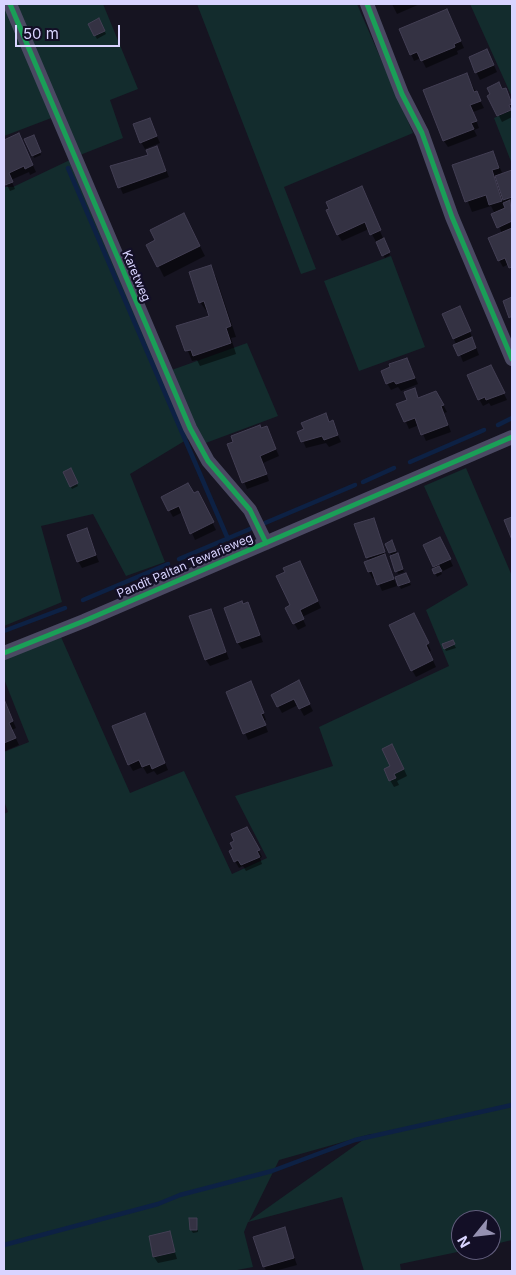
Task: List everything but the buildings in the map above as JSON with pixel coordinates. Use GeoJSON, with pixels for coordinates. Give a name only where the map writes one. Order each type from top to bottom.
{"type":"FeatureCollection","features":[{"type":"Feature","properties":{"kind":"street","name":"Karetweg"},"geometry":{"type":"LineString","coordinates":[[10,4],[190,428],[208,461],[250,510],[266,542]]}},
{"type":"Feature","properties":{"kind":"street"},"geometry":{"type":"LineString","coordinates":[[367,4],[402,94],[422,133],[452,217],[512,359]]}},
{"type":"Feature","properties":{"kind":"street","name":"Pandit Paltan Tewarieweg"},"geometry":{"type":"LineString","coordinates":[[4,653],[512,437]]}},
{"type":"Feature","properties":{"kind":"green space"},"geometry":{"type":"Polygon","coordinates":[[[4,4],[54,117],[4,136],[4,4]]]}},
{"type":"Feature","properties":{"kind":"green space"},"geometry":{"type":"Polygon","coordinates":[[[14,4],[103,4],[138,89],[110,100],[123,138],[80,155],[14,4]]]}},
{"type":"Feature","properties":{"kind":"green space"},"geometry":{"type":"Polygon","coordinates":[[[197,4],[357,4],[413,133],[284,187],[316,269],[301,274],[197,4]]]}},
{"type":"Feature","properties":{"kind":"green space"},"geometry":{"type":"Polygon","coordinates":[[[470,4],[512,4],[512,97],[470,4]]]}},
{"type":"Feature","properties":{"kind":"green space"},"geometry":{"type":"Polygon","coordinates":[[[512,110],[512,164],[494,118],[512,110]]]}},
{"type":"Feature","properties":{"kind":"green space"},"geometry":{"type":"Polygon","coordinates":[[[72,159],[191,437],[130,474],[165,562],[126,576],[93,514],[41,526],[62,602],[4,626],[4,187],[13,187],[72,159]]]}},
{"type":"Feature","properties":{"kind":"green space"},"geometry":{"type":"Polygon","coordinates":[[[391,256],[425,347],[359,371],[324,281],[391,256]]]}},
{"type":"Feature","properties":{"kind":"green space"},"geometry":{"type":"Polygon","coordinates":[[[247,343],[278,416],[203,444],[169,371],[247,343]]]}},
{"type":"Feature","properties":{"kind":"green space"},"geometry":{"type":"Polygon","coordinates":[[[466,468],[512,576],[512,1240],[501,1243],[501,1210],[451,1210],[451,1253],[400,1264],[401,1271],[364,1271],[342,1197],[248,1222],[244,1232],[253,1267],[232,1271],[4,1271],[4,814],[8,812],[4,801],[4,752],[29,742],[4,679],[4,659],[61,637],[130,793],[184,771],[232,874],[267,858],[235,796],[333,766],[319,727],[449,666],[426,610],[468,585],[424,486],[466,468]],[[371,1134],[279,1160],[249,1221],[371,1134]]]}},
{"type":"Feature","properties":{"kind":"waterway"},"geometry":{"type":"LineString","coordinates":[[68,168],[228,539]]}},
{"type":"Feature","properties":{"kind":"waterway"},"geometry":{"type":"LineString","coordinates":[[498,425],[512,418]]}},
{"type":"Feature","properties":{"kind":"waterway"},"geometry":{"type":"LineString","coordinates":[[410,462],[484,430]]}},
{"type":"Feature","properties":{"kind":"waterway"},"geometry":{"type":"LineString","coordinates":[[363,482],[394,468]]}},
{"type":"Feature","properties":{"kind":"waterway"},"geometry":{"type":"LineString","coordinates":[[265,523],[355,485]]}},
{"type":"Feature","properties":{"kind":"waterway"},"geometry":{"type":"LineString","coordinates":[[179,559],[250,529]]}},
{"type":"Feature","properties":{"kind":"waterway"},"geometry":{"type":"LineString","coordinates":[[83,600],[168,564]]}},
{"type":"Feature","properties":{"kind":"waterway"},"geometry":{"type":"LineString","coordinates":[[4,631],[65,608]]}},
{"type":"Feature","properties":{"kind":"waterway"},"geometry":{"type":"LineString","coordinates":[[4,1245],[272,1171],[355,1140],[512,1105]]}},
{"type":"Feature","properties":{"kind":"cycle path"},"geometry":{"type":"LineString","coordinates":[[10,4],[190,428],[208,461],[250,510],[266,543]]}},
{"type":"Feature","properties":{"kind":"cycle path"},"geometry":{"type":"LineString","coordinates":[[367,4],[402,94],[422,133],[452,217],[512,359]]}},
{"type":"Feature","properties":{"kind":"cycle path"},"geometry":{"type":"LineString","coordinates":[[4,653],[84,621],[512,437]]}}]}
